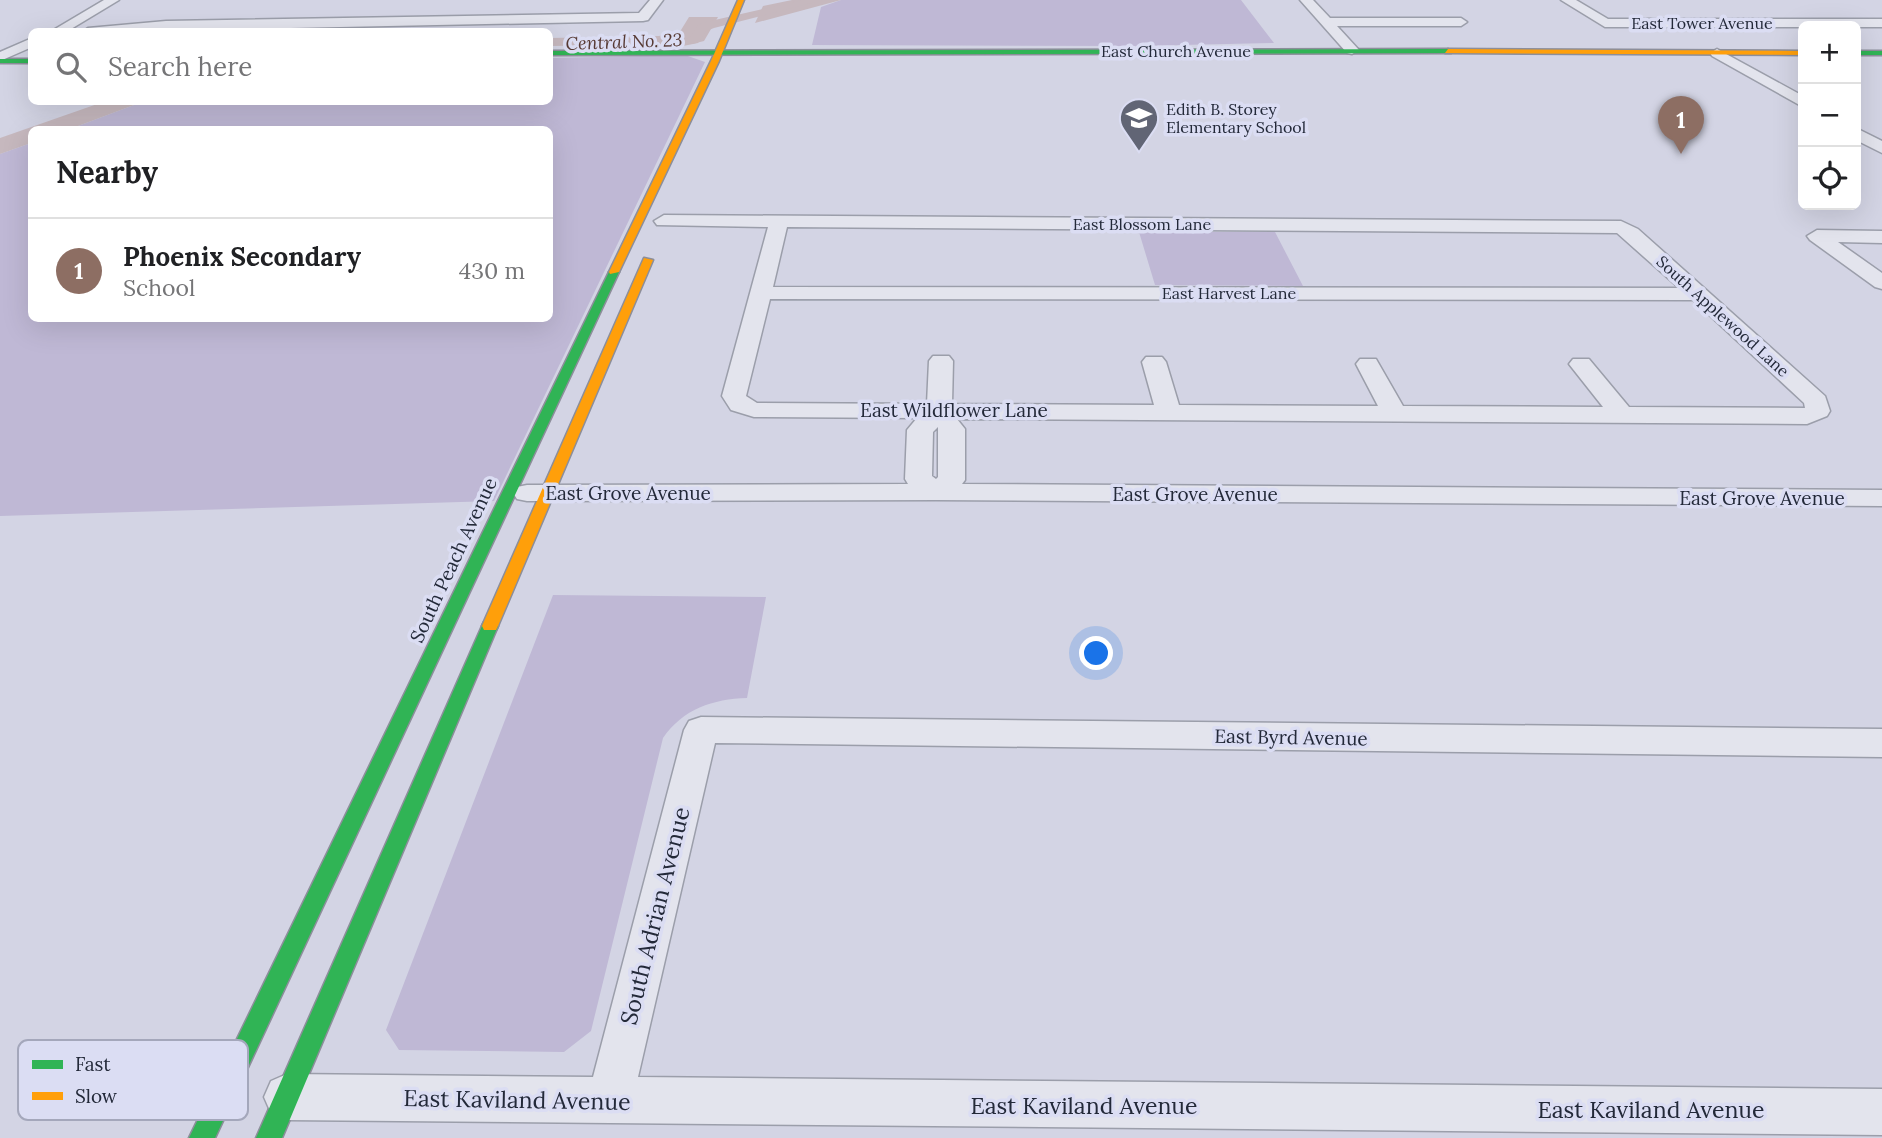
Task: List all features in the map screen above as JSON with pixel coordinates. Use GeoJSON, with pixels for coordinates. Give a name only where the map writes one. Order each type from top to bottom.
{"type":"FeatureCollection","features":[{"type":"Feature","properties":{"kind":"street"},"geometry":{"type":"LineString","coordinates":[[63,28],[113,0]]}},
{"type":"Feature","properties":{"kind":"street"},"geometry":{"type":"LineString","coordinates":[[157,28],[643,17],[657,0]]}},
{"type":"Feature","properties":{"kind":"street"},"geometry":{"type":"LineString","coordinates":[[1306,0],[1352,50]]}},
{"type":"Feature","properties":{"kind":"street","name":"East Tower Avenue"},"geometry":{"type":"LineString","coordinates":[[1567,0],[1605,23],[1882,23]]}},
{"type":"Feature","properties":{"kind":"street"},"geometry":{"type":"LineString","coordinates":[[209,25],[230,12]]}},
{"type":"Feature","properties":{"kind":"street","name":"South Peach Avenue"},"geometry":{"type":"LineString","coordinates":[[248,1041],[688,118],[727,51],[744,13]]}},
{"type":"Feature","properties":{"kind":"street"},"geometry":{"type":"LineString","coordinates":[[1325,22],[1461,22]]}},
{"type":"Feature","properties":{"kind":"street"},"geometry":{"type":"LineString","coordinates":[[1695,23],[1696,27],[1730,47],[1748,53]]}},
{"type":"Feature","properties":{"kind":"street"},"geometry":{"type":"LineString","coordinates":[[4,60],[28,45]]}},
{"type":"Feature","properties":{"kind":"street","name":"East Church Avenue"},"geometry":{"type":"LineString","coordinates":[[553,52],[1352,50],[1798,53]]}},
{"type":"Feature","properties":{"kind":"street"},"geometry":{"type":"LineString","coordinates":[[4,60],[28,51]]}},
{"type":"Feature","properties":{"kind":"street","name":"South Peach Avenue"},"geometry":{"type":"LineString","coordinates":[[723,82],[727,51]]}},
{"type":"Feature","properties":{"kind":"street"},"geometry":{"type":"LineString","coordinates":[[1717,53],[1798,99]]}},
{"type":"Feature","properties":{"kind":"street"},"geometry":{"type":"LineString","coordinates":[[1861,53],[1882,53]]}},
{"type":"Feature","properties":{"kind":"street"},"geometry":{"type":"LineString","coordinates":[[4,60],[28,61]]}},
{"type":"Feature","properties":{"kind":"street"},"geometry":{"type":"LineString","coordinates":[[674,181],[669,176],[688,132],[688,118]]}},
{"type":"Feature","properties":{"kind":"street"},"geometry":{"type":"LineString","coordinates":[[1861,136],[1882,147]]}},
{"type":"Feature","properties":{"kind":"street"},"geometry":{"type":"LineString","coordinates":[[269,1138],[673,202]]}},
{"type":"Feature","properties":{"kind":"street","name":"East Blossom Lane"},"geometry":{"type":"LineString","coordinates":[[659,234],[707,221],[1607,222]]}},
{"type":"Feature","properties":{"kind":"street","name":"South Applewood Lane"},"geometry":{"type":"LineString","coordinates":[[1607,222],[1631,233],[1816,401],[1818,411]]}},
{"type":"Feature","properties":{"kind":"street"},"geometry":{"type":"LineString","coordinates":[[760,293],[779,223]]}},
{"type":"Feature","properties":{"kind":"street"},"geometry":{"type":"LineString","coordinates":[[1882,237],[1817,236],[1882,283]]}},
{"type":"Feature","properties":{"kind":"street","name":"East Harvest Lane"},"geometry":{"type":"LineString","coordinates":[[760,293],[1699,294]]}},
{"type":"Feature","properties":{"kind":"street","name":"East Wildflower Lane"},"geometry":{"type":"LineString","coordinates":[[760,293],[734,396],[740,405],[754,410],[1807,416],[1818,411]]}},
{"type":"Feature","properties":{"kind":"street"},"geometry":{"type":"LineString","coordinates":[[939,411],[920,430],[918,479],[936,492],[951,480],[952,456],[952,429],[939,411],[941,361]]}},
{"type":"Feature","properties":{"kind":"street"},"geometry":{"type":"LineString","coordinates":[[1154,362],[1168,411]]}},
{"type":"Feature","properties":{"kind":"street"},"geometry":{"type":"LineString","coordinates":[[1368,364],[1394,413]]}},
{"type":"Feature","properties":{"kind":"street"},"geometry":{"type":"LineString","coordinates":[[1581,364],[1622,415]]}},
{"type":"Feature","properties":{"kind":"street"},"geometry":{"type":"LineString","coordinates":[[919,455],[935,450],[945,451],[952,456]]}},
{"type":"Feature","properties":{"kind":"street","name":"East Grove Avenue"},"geometry":{"type":"LineString","coordinates":[[509,493],[936,492],[1882,498]]}},
{"type":"Feature","properties":{"kind":"street","name":"East Byrd Avenue"},"geometry":{"type":"LineString","coordinates":[[701,730],[1882,743]]}},
{"type":"Feature","properties":{"kind":"street","name":"South Adrian Avenue"},"geometry":{"type":"LineString","coordinates":[[609,1102],[701,730]]}},
{"type":"Feature","properties":{"kind":"street","name":"East Kaviland Avenue"},"geometry":{"type":"LineString","coordinates":[[287,1097],[1882,1112]]}},
{"type":"Feature","properties":{"kind":"street","name":"South Peach Avenue"},"geometry":{"type":"LineString","coordinates":[[202,1138],[211,1120]]}},
{"type":"Feature","properties":{"kind":"shaded area"},"geometry":{"type":"Polygon","coordinates":[[[841,0],[1241,0],[1274,43],[1135,46],[812,45],[821,7],[841,0]]]}},
{"type":"Feature","properties":{"kind":"shaded area"},"geometry":{"type":"Polygon","coordinates":[[[685,55],[705,62],[494,501],[0,516],[0,154],[28,144],[28,322],[553,322],[553,126],[78,126],[134,105],[553,105],[553,58],[685,55]]]}},
{"type":"Feature","properties":{"kind":"shaded area"},"geometry":{"type":"Polygon","coordinates":[[[1139,232],[1275,232],[1303,286],[1155,285],[1139,232]]]}},
{"type":"Feature","properties":{"kind":"shaded area"},"geometry":{"type":"Polygon","coordinates":[[[553,595],[766,597],[747,698],[711,703],[689,713],[663,738],[591,1031],[564,1052],[399,1050],[386,1030],[553,595]]]}},
{"type":"Feature","properties":{"kind":"water"},"geometry":{"type":"Polygon","coordinates":[[[792,0],[841,0],[755,23],[763,6],[792,0]]]}},
{"type":"Feature","properties":{"kind":"water"},"geometry":{"type":"Polygon","coordinates":[[[689,17],[718,17],[704,41],[692,44],[553,46],[553,38],[659,36],[681,30],[689,17]]]}},
{"type":"Feature","properties":{"kind":"water"},"geometry":{"type":"Polygon","coordinates":[[[94,105],[134,105],[78,126],[34,126],[94,105]]]}},
{"type":"Feature","properties":{"kind":"water"},"geometry":{"type":"Polygon","coordinates":[[[28,128],[28,144],[0,154],[0,138],[28,128]]]}},
{"type":"Feature","properties":{"kind":"waterway","name":"Central No. 23"},"geometry":{"type":"LineString","coordinates":[[683,42],[694,40],[702,28],[710,25],[817,0]]}},
{"type":"Feature","properties":{"kind":"traffic: fast"},"geometry":{"type":"LineString","coordinates":[[553,53],[1448,51]]}},
{"type":"Feature","properties":{"kind":"traffic: fast"},"geometry":{"type":"LineString","coordinates":[[1861,53],[1882,53]]}},
{"type":"Feature","properties":{"kind":"traffic: fast"},"geometry":{"type":"LineString","coordinates":[[0,61],[28,61]]}},
{"type":"Feature","properties":{"kind":"traffic: fast"},"geometry":{"type":"LineString","coordinates":[[248,1041],[614,272]]}},
{"type":"Feature","properties":{"kind":"traffic: fast"},"geometry":{"type":"LineString","coordinates":[[269,1138],[490,626]]}},
{"type":"Feature","properties":{"kind":"traffic: fast"},"geometry":{"type":"LineString","coordinates":[[202,1138],[211,1120]]}},
{"type":"Feature","properties":{"kind":"traffic: slow"},"geometry":{"type":"LineString","coordinates":[[614,272],[715,61],[741,0]]}},
{"type":"Feature","properties":{"kind":"traffic: slow"},"geometry":{"type":"LineString","coordinates":[[1448,51],[1798,53]]}},
{"type":"Feature","properties":{"kind":"traffic: slow"},"geometry":{"type":"LineString","coordinates":[[490,626],[648,260]]}},
{"type":"Feature","properties":{"kind":"place","name":"Edith B. Storey Elementary School"},"geometry":{"type":"Point","coordinates":[1139,152]}},
{"type":"Feature","properties":{"kind":"place","name":"Phoenix Secondary"},"geometry":{"type":"Point","coordinates":[1681,154]}}]}
